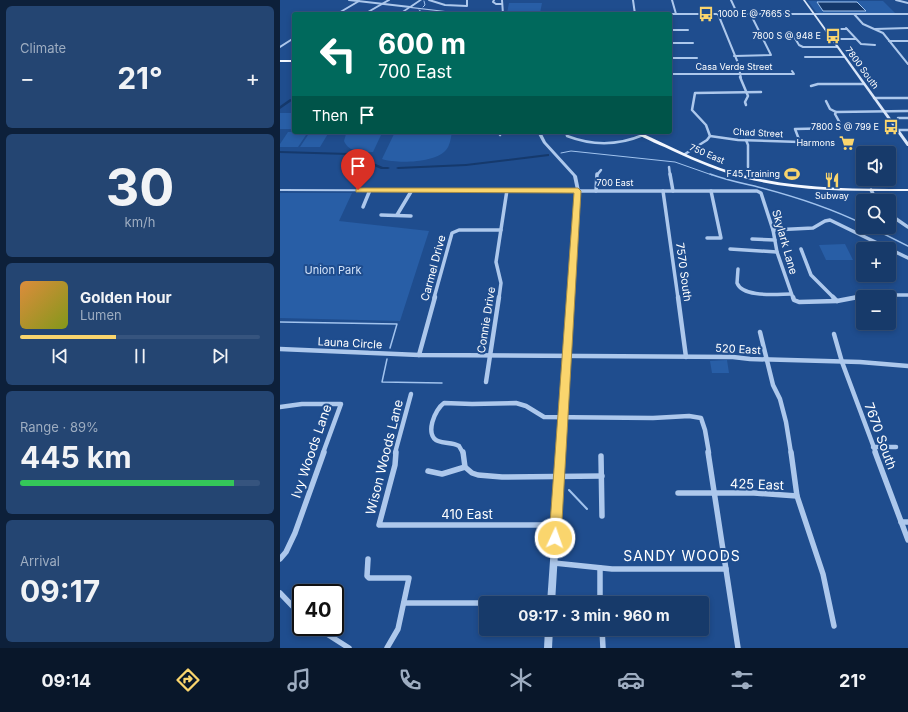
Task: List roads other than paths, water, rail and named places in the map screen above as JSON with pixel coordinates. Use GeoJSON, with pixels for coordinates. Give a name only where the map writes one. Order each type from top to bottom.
{"type":"FeatureCollection","features":[{"type":"Feature","properties":{"kind":"main road","name":"7800 South"},"geometry":{"type":"LineString","coordinates":[[804,0],[908,145]]}},
{"type":"Feature","properties":{"kind":"main road"},"geometry":{"type":"LineString","coordinates":[[280,60],[292,60]]}},
{"type":"Feature","properties":{"kind":"main road","name":"750 East"},"geometry":{"type":"LineString","coordinates":[[643,135],[712,166],[745,177],[777,184],[814,189],[871,190]]}},
{"type":"Feature","properties":{"kind":"main road"},"geometry":{"type":"LineString","coordinates":[[871,190],[908,190]]}},
{"type":"Feature","properties":{"kind":"street"},"geometry":{"type":"LineString","coordinates":[[349,0],[446,12]]}},
{"type":"Feature","properties":{"kind":"street"},"geometry":{"type":"LineString","coordinates":[[368,12],[389,0]]}},
{"type":"Feature","properties":{"kind":"street"},"geometry":{"type":"LineString","coordinates":[[402,12],[421,0]]}},
{"type":"Feature","properties":{"kind":"street"},"geometry":{"type":"LineString","coordinates":[[429,0],[445,5],[463,6],[467,6],[467,0]]}},
{"type":"Feature","properties":{"kind":"street"},"geometry":{"type":"LineString","coordinates":[[494,0],[496,4],[502,4]]}},
{"type":"Feature","properties":{"kind":"street"},"geometry":{"type":"LineString","coordinates":[[502,0],[504,12]]}},
{"type":"Feature","properties":{"kind":"street"},"geometry":{"type":"LineString","coordinates":[[633,0],[635,12]]}},
{"type":"Feature","properties":{"kind":"street"},"geometry":{"type":"LineString","coordinates":[[672,0],[676,14]]}},
{"type":"Feature","properties":{"kind":"street"},"geometry":{"type":"LineString","coordinates":[[731,0],[738,14]]}},
{"type":"Feature","properties":{"kind":"street"},"geometry":{"type":"LineString","coordinates":[[896,0],[908,3]]}},
{"type":"Feature","properties":{"kind":"street"},"geometry":{"type":"LineString","coordinates":[[340,12],[359,1]]}},
{"type":"Feature","properties":{"kind":"street"},"geometry":{"type":"LineString","coordinates":[[903,6],[908,3]]}},
{"type":"Feature","properties":{"kind":"street"},"geometry":{"type":"LineString","coordinates":[[672,14],[908,14]]}},
{"type":"Feature","properties":{"kind":"street"},"geometry":{"type":"LineString","coordinates":[[718,14],[747,92],[748,96],[745,102],[746,104]]}},
{"type":"Feature","properties":{"kind":"street"},"geometry":{"type":"LineString","coordinates":[[734,56],[771,55],[751,14]]}},
{"type":"Feature","properties":{"kind":"street"},"geometry":{"type":"LineString","coordinates":[[854,14],[863,24],[882,34],[908,64]]}},
{"type":"Feature","properties":{"kind":"street"},"geometry":{"type":"LineString","coordinates":[[874,29],[908,28]]}},
{"type":"Feature","properties":{"kind":"street"},"geometry":{"type":"LineString","coordinates":[[825,30],[847,29],[862,45],[875,45]]}},
{"type":"Feature","properties":{"kind":"street"},"geometry":{"type":"LineString","coordinates":[[672,30],[688,30]]}},
{"type":"Feature","properties":{"kind":"street"},"geometry":{"type":"LineString","coordinates":[[793,35],[799,45],[803,47],[837,47]]}},
{"type":"Feature","properties":{"kind":"street"},"geometry":{"type":"LineString","coordinates":[[280,46],[292,39]]}},
{"type":"Feature","properties":{"kind":"street"},"geometry":{"type":"LineString","coordinates":[[832,39],[857,39]]}},
{"type":"Feature","properties":{"kind":"street"},"geometry":{"type":"LineString","coordinates":[[889,41],[908,41]]}},
{"type":"Feature","properties":{"kind":"street"},"geometry":{"type":"LineString","coordinates":[[672,43],[692,43]]}},
{"type":"Feature","properties":{"kind":"street"},"geometry":{"type":"LineString","coordinates":[[805,57],[844,56]]}},
{"type":"Feature","properties":{"kind":"street"},"geometry":{"type":"LineString","coordinates":[[672,58],[697,58]]}},
{"type":"Feature","properties":{"kind":"street","name":"Casa Verde Street"},"geometry":{"type":"LineString","coordinates":[[672,74],[794,74],[792,71]]}},
{"type":"Feature","properties":{"kind":"street"},"geometry":{"type":"LineString","coordinates":[[811,86],[818,84],[864,84]]}},
{"type":"Feature","properties":{"kind":"street"},"geometry":{"type":"LineString","coordinates":[[685,154],[707,140],[710,136],[706,125],[692,110],[694,92],[761,92]]}},
{"type":"Feature","properties":{"kind":"street"},"geometry":{"type":"LineString","coordinates":[[874,98],[908,98]]}},
{"type":"Feature","properties":{"kind":"street"},"geometry":{"type":"LineString","coordinates":[[826,101],[830,109],[836,112],[908,111]]}},
{"type":"Feature","properties":{"kind":"street","name":"Chad Street"},"geometry":{"type":"LineString","coordinates":[[710,136],[746,140],[800,142],[795,129],[840,128],[841,125],[835,114],[836,112]]}},
{"type":"Feature","properties":{"kind":"street"},"geometry":{"type":"LineString","coordinates":[[898,118],[908,118]]}},
{"type":"Feature","properties":{"kind":"street"},"geometry":{"type":"LineString","coordinates":[[897,130],[908,130]]}},
{"type":"Feature","properties":{"kind":"street"},"geometry":{"type":"LineString","coordinates":[[540,134],[544,142],[575,176],[578,191],[552,596]]}},
{"type":"Feature","properties":{"kind":"street"},"geometry":{"type":"LineString","coordinates":[[566,134],[567,136],[582,142],[590,143],[627,142],[643,135]]}},
{"type":"Feature","properties":{"kind":"street"},"geometry":{"type":"LineString","coordinates":[[746,140],[748,145],[748,167]]}},
{"type":"Feature","properties":{"kind":"street"},"geometry":{"type":"LineString","coordinates":[[669,167],[673,191]]}},
{"type":"Feature","properties":{"kind":"street"},"geometry":{"type":"LineString","coordinates":[[596,191],[596,176],[597,172],[601,170]]}},
{"type":"Feature","properties":{"kind":"street","name":"700 East"},"geometry":{"type":"LineString","coordinates":[[280,190],[758,191]]}},
{"type":"Feature","properties":{"kind":"street"},"geometry":{"type":"LineString","coordinates":[[363,207],[370,190]]}},
{"type":"Feature","properties":{"kind":"street"},"geometry":{"type":"LineString","coordinates":[[397,215],[409,198],[412,190]]}},
{"type":"Feature","properties":{"kind":"street","name":"Connie Drive"},"geometry":{"type":"LineString","coordinates":[[486,382],[501,283],[496,262],[507,190]]}},
{"type":"Feature","properties":{"kind":"street"},"geometry":{"type":"LineString","coordinates":[[871,190],[873,194]]}},
{"type":"Feature","properties":{"kind":"street","name":"7570 South"},"geometry":{"type":"LineString","coordinates":[[663,191],[686,357]]}},
{"type":"Feature","properties":{"kind":"street"},"geometry":{"type":"LineString","coordinates":[[707,238],[721,238],[722,234],[711,191]]}},
{"type":"Feature","properties":{"kind":"street","name":"Skylark Lane"},"geometry":{"type":"LineString","coordinates":[[758,191],[761,193],[773,230],[777,252],[794,300],[799,302],[837,301]]}},
{"type":"Feature","properties":{"kind":"street"},"geometry":{"type":"LineString","coordinates":[[382,215],[411,216]]}},
{"type":"Feature","properties":{"kind":"street"},"geometry":{"type":"LineString","coordinates":[[896,219],[908,227]]}},
{"type":"Feature","properties":{"kind":"street"},"geometry":{"type":"LineString","coordinates":[[773,230],[813,228],[825,221],[830,220],[908,258]]}},
{"type":"Feature","properties":{"kind":"street","name":"Carmel Drive"},"geometry":{"type":"LineString","coordinates":[[419,355],[452,233],[460,230],[501,230]]}},
{"type":"Feature","properties":{"kind":"street"},"geometry":{"type":"LineString","coordinates":[[752,239],[775,240]]}},
{"type":"Feature","properties":{"kind":"street"},"geometry":{"type":"LineString","coordinates":[[730,249],[777,252]]}},
{"type":"Feature","properties":{"kind":"street"},"geometry":{"type":"LineString","coordinates":[[801,249],[811,275],[837,301],[872,295],[908,295]]}},
{"type":"Feature","properties":{"kind":"street"},"geometry":{"type":"LineString","coordinates":[[738,269],[736,280],[742,290],[764,294],[791,294]]}},
{"type":"Feature","properties":{"kind":"street"},"geometry":{"type":"LineString","coordinates":[[760,332],[773,385],[780,399],[786,422],[797,496],[823,574],[834,626]]}},
{"type":"Feature","properties":{"kind":"street","name":"7670 South"},"geometry":{"type":"LineString","coordinates":[[834,334],[842,362],[908,540]]}},
{"type":"Feature","properties":{"kind":"street","name":"Launa Circle"},"geometry":{"type":"LineString","coordinates":[[280,349],[419,355],[490,355]]}},
{"type":"Feature","properties":{"kind":"street","name":"520 East"},"geometry":{"type":"LineString","coordinates":[[490,355],[734,357],[908,366]]}},
{"type":"Feature","properties":{"kind":"street","name":"Wison Woods Lane"},"geometry":{"type":"LineString","coordinates":[[379,525],[395,465],[396,455],[411,394]]}},
{"type":"Feature","properties":{"kind":"street"},"geometry":{"type":"LineString","coordinates":[[602,476],[502,477],[472,473],[465,467],[463,452],[460,447],[454,443],[438,441],[432,435],[436,411],[442,404],[448,402],[468,404],[516,404],[528,406],[541,416],[653,418],[689,416],[701,418],[705,430],[738,648]]}},
{"type":"Feature","properties":{"kind":"street","name":"Ivy Woods Lane"},"geometry":{"type":"LineString","coordinates":[[280,407],[302,404],[341,404],[295,533],[286,552],[280,559]]}},
{"type":"Feature","properties":{"kind":"street"},"geometry":{"type":"LineString","coordinates":[[873,447],[896,447]]}},
{"type":"Feature","properties":{"kind":"street"},"geometry":{"type":"LineString","coordinates":[[601,456],[602,516]]}},
{"type":"Feature","properties":{"kind":"street"},"geometry":{"type":"LineString","coordinates":[[428,471],[441,474],[465,467]]}},
{"type":"Feature","properties":{"kind":"street","name":"425 East"},"geometry":{"type":"LineString","coordinates":[[678,493],[797,496]]}},
{"type":"Feature","properties":{"kind":"street"},"geometry":{"type":"LineString","coordinates":[[901,522],[908,522]]}},
{"type":"Feature","properties":{"kind":"street","name":"410 East"},"geometry":{"type":"LineString","coordinates":[[379,525],[556,524]]}},
{"type":"Feature","properties":{"kind":"street"},"geometry":{"type":"LineString","coordinates":[[368,559],[366,572],[369,578],[409,578],[398,629],[387,648]]}},
{"type":"Feature","properties":{"kind":"street"},"geometry":{"type":"LineString","coordinates":[[554,563],[577,564],[600,568],[726,569]]}},
{"type":"Feature","properties":{"kind":"street"},"geometry":{"type":"LineString","coordinates":[[600,568],[600,596]]}},
{"type":"Feature","properties":{"kind":"street"},"geometry":{"type":"LineString","coordinates":[[280,593],[292,605]]}},
{"type":"Feature","properties":{"kind":"street"},"geometry":{"type":"LineString","coordinates":[[404,603],[479,604]]}},
{"type":"Feature","properties":{"kind":"street"},"geometry":{"type":"LineString","coordinates":[[330,636],[349,648]]}},
{"type":"Feature","properties":{"kind":"street"},"geometry":{"type":"LineString","coordinates":[[548,648],[549,636]]}},
{"type":"Feature","properties":{"kind":"street"},"geometry":{"type":"LineString","coordinates":[[602,636],[603,648]]}},
{"type":"Feature","properties":{"kind":"waterway"},"geometry":{"type":"LineString","coordinates":[[423,7],[425,5],[424,1]]}},
{"type":"Feature","properties":{"kind":"waterway"},"geometry":{"type":"LineString","coordinates":[[280,108],[291,100]]}},
{"type":"Feature","properties":{"kind":"waterway"},"geometry":{"type":"LineString","coordinates":[[561,153],[571,151],[675,162],[712,175]]}},
{"type":"Feature","properties":{"kind":"waterway"},"geometry":{"type":"LineString","coordinates":[[280,152],[349,154],[382,168],[388,168]]}},
{"type":"Feature","properties":{"kind":"waterway"},"geometry":{"type":"LineString","coordinates":[[398,168],[466,165],[548,155]]}},
{"type":"Feature","properties":{"kind":"waterway"},"geometry":{"type":"LineString","coordinates":[[710,174],[798,198],[856,221]]}},
{"type":"Feature","properties":{"kind":"waterway"},"geometry":{"type":"LineString","coordinates":[[884,234],[908,246]]}},
{"type":"Feature","properties":{"kind":"waterway"},"geometry":{"type":"LineString","coordinates":[[280,322],[397,324],[390,348]]}},
{"type":"Feature","properties":{"kind":"waterway"},"geometry":{"type":"LineString","coordinates":[[387,359],[382,382],[442,383]]}},
{"type":"Feature","properties":{"kind":"waterway"},"geometry":{"type":"LineString","coordinates":[[569,490],[587,509]]}},
{"type":"Feature","properties":{"kind":"place","name":"1000 E @ 7665 S"},"geometry":{"type":"Point","coordinates":[706,14]}},
{"type":"Feature","properties":{"kind":"place","name":"7800 S @ 948 E"},"geometry":{"type":"Point","coordinates":[833,36]}},
{"type":"Feature","properties":{"kind":"place","name":"7800 S @ 799 E"},"geometry":{"type":"Point","coordinates":[891,127]}},
{"type":"Feature","properties":{"kind":"place","name":"Harmons"},"geometry":{"type":"Point","coordinates":[847,143]}},
{"type":"Feature","properties":{"kind":"place","name":"F45 Training"},"geometry":{"type":"Point","coordinates":[792,174]}},
{"type":"Feature","properties":{"kind":"place","name":"Subway"},"geometry":{"type":"Point","coordinates":[832,180]}},
{"type":"Feature","properties":{"kind":"district","name":"SANDY WOODS"},"geometry":{"type":"Point","coordinates":[682,556]}},
{"type":"Feature","properties":{"kind":"park label","name":"Union Park"},"geometry":{"type":"Point","coordinates":[333,270]}}]}
